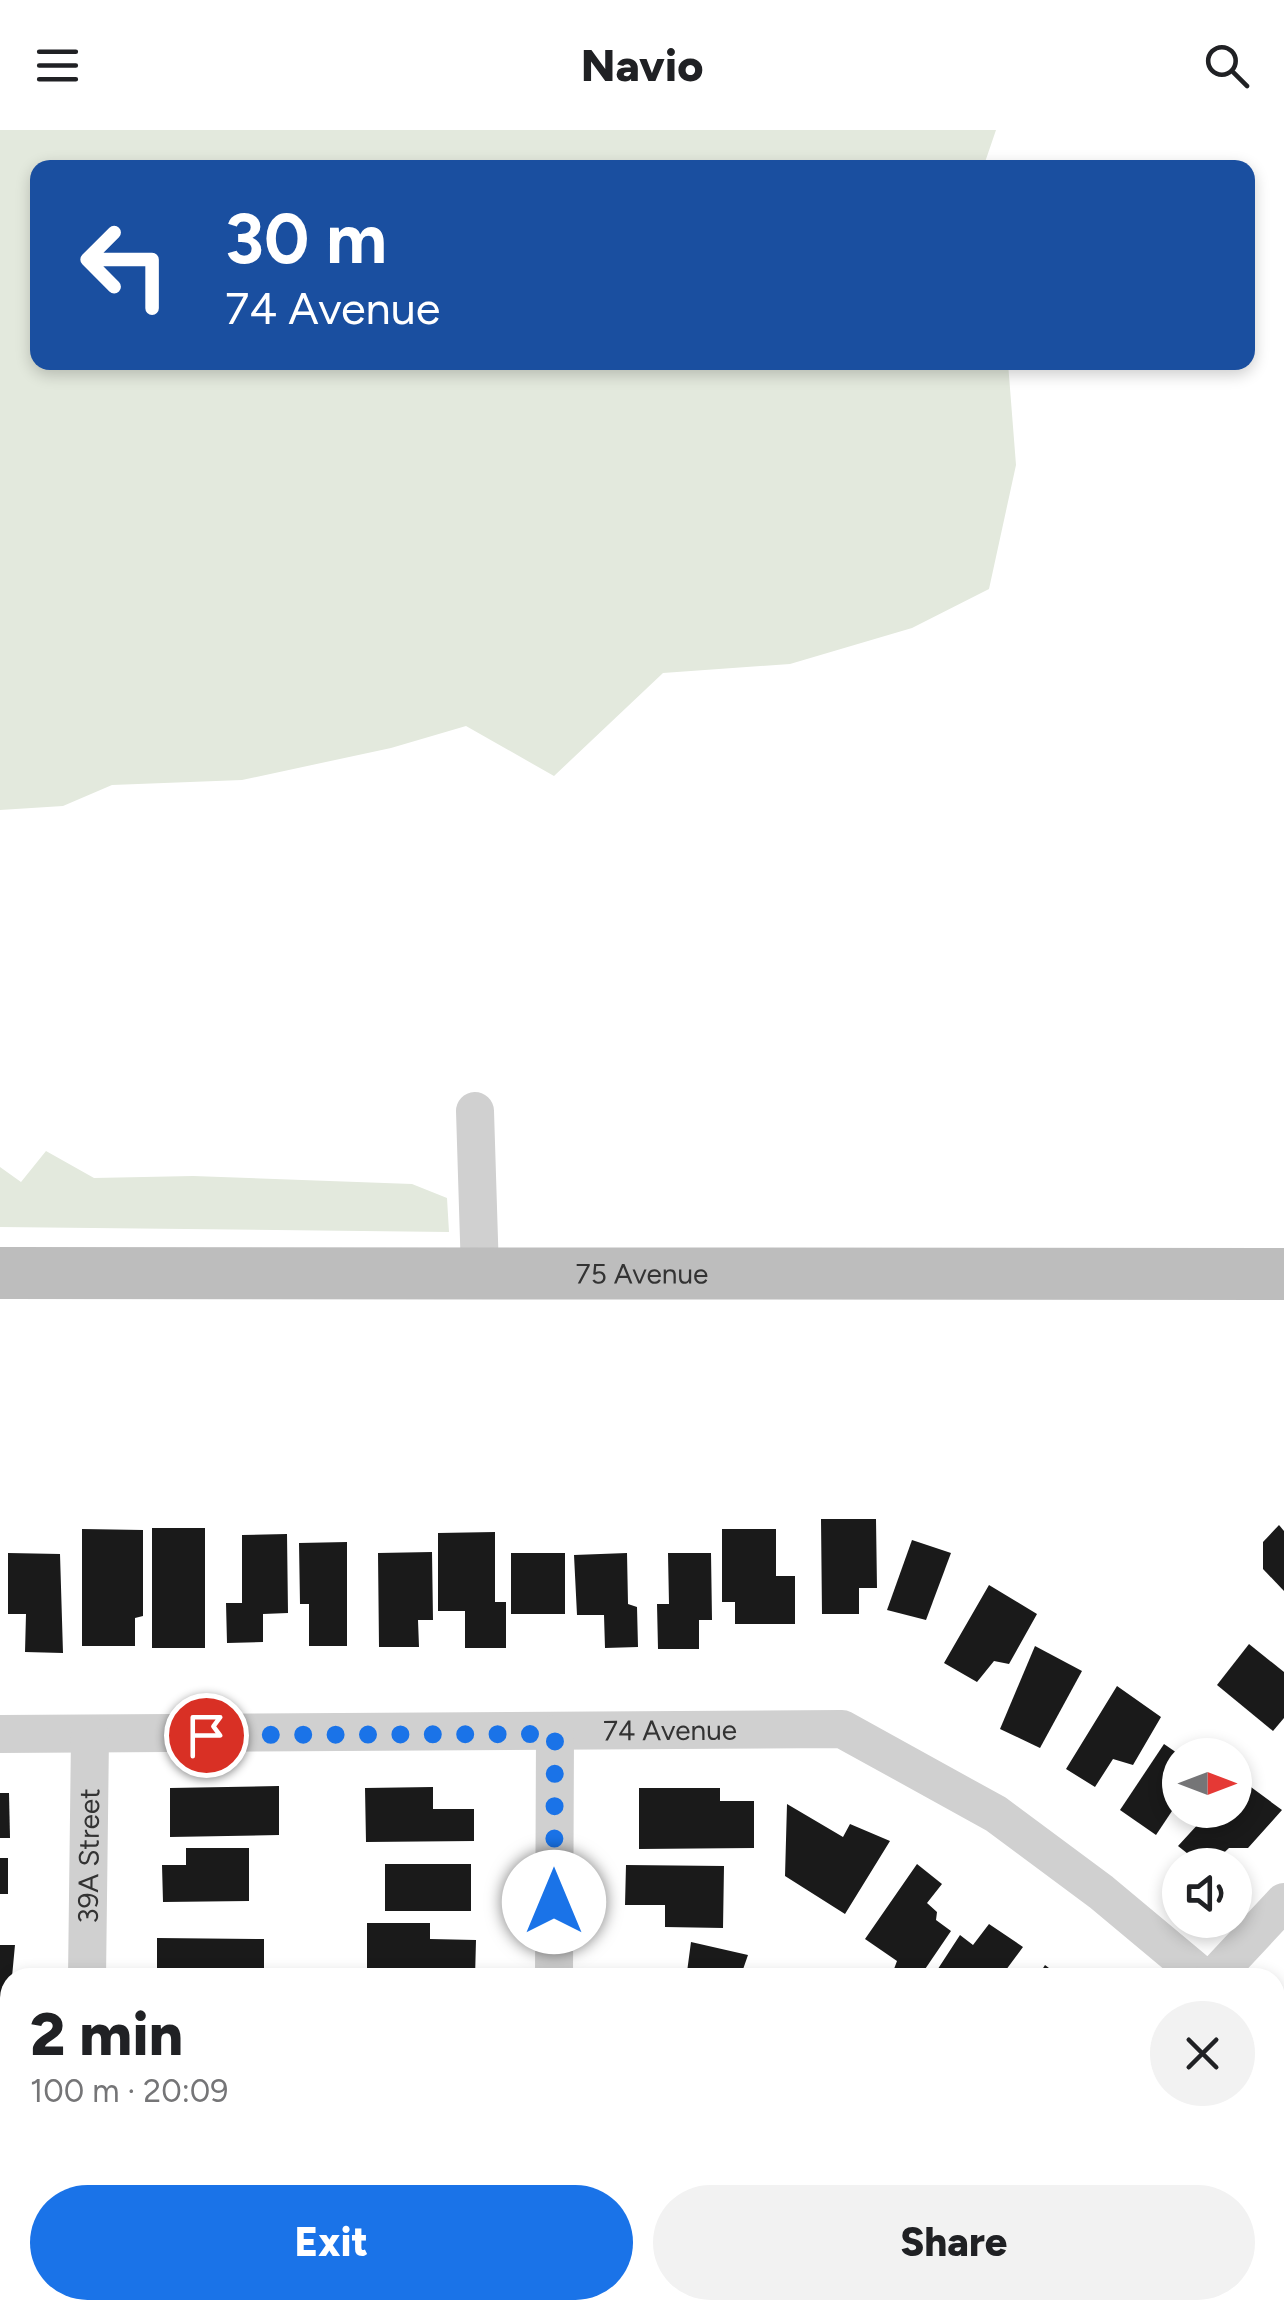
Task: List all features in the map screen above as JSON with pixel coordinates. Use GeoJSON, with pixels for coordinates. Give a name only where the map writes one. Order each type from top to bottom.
{"type":"FeatureCollection","features":[{"type":"Feature","properties":{"kind":"main road","name":"75 Avenue"},"geometry":{"type":"LineString","coordinates":[[0,1273],[1284,1274]]}},
{"type":"Feature","properties":{"kind":"street"},"geometry":{"type":"LineString","coordinates":[[474,1111],[480,1272]]}},
{"type":"Feature","properties":{"kind":"street","name":"74 Avenue"},"geometry":{"type":"LineString","coordinates":[[0,1734],[842,1730],[996,1814],[1192,1968]]}},
{"type":"Feature","properties":{"kind":"street"},"geometry":{"type":"LineString","coordinates":[[554,1968],[555,1734]]}},
{"type":"Feature","properties":{"kind":"street","name":"39A Street"},"geometry":{"type":"LineString","coordinates":[[87,1968],[90,1736]]}},
{"type":"Feature","properties":{"kind":"street"},"geometry":{"type":"LineString","coordinates":[[1222,1968],[1284,1902]]}},
{"type":"Feature","properties":{"kind":"shaded area"},"geometry":{"type":"Polygon","coordinates":[[[0,130],[996,130],[986,160],[30,160],[30,370],[1009,370],[1016,465],[989,589],[912,628],[790,664],[663,673],[554,776],[466,726],[391,748],[242,780],[112,785],[63,806],[0,810],[0,130]]]}},
{"type":"Feature","properties":{"kind":"shaded area"},"geometry":{"type":"Polygon","coordinates":[[[46,1151],[94,1178],[193,1176],[412,1184],[447,1198],[449,1232],[0,1227],[0,1167],[21,1182],[46,1151]]]}},
{"type":"Feature","properties":{"kind":"building"},"geometry":{"type":"Polygon","coordinates":[[[821,1519],[876,1519],[877,1588],[859,1588],[859,1614],[822,1614],[821,1519]]]}},
{"type":"Feature","properties":{"kind":"building"},"geometry":{"type":"Polygon","coordinates":[[[1279,1525],[1284,1531],[1284,1591],[1263,1569],[1263,1542],[1279,1525]]]}},
{"type":"Feature","properties":{"kind":"building"},"geometry":{"type":"Polygon","coordinates":[[[152,1528],[205,1528],[205,1648],[152,1648],[152,1528]]]}},
{"type":"Feature","properties":{"kind":"building"},"geometry":{"type":"Polygon","coordinates":[[[82,1529],[143,1530],[143,1616],[135,1618],[135,1646],[82,1646],[82,1529]]]}},
{"type":"Feature","properties":{"kind":"building"},"geometry":{"type":"Polygon","coordinates":[[[722,1529],[776,1529],[776,1576],[795,1576],[795,1624],[735,1624],[735,1602],[722,1602],[722,1529]]]}},
{"type":"Feature","properties":{"kind":"building"},"geometry":{"type":"Polygon","coordinates":[[[495,1532],[495,1602],[506,1602],[506,1648],[465,1648],[465,1611],[438,1611],[438,1533],[495,1532]]]}},
{"type":"Feature","properties":{"kind":"building"},"geometry":{"type":"Polygon","coordinates":[[[287,1534],[288,1613],[263,1614],[263,1642],[227,1643],[226,1603],[242,1603],[242,1535],[287,1534]]]}},
{"type":"Feature","properties":{"kind":"building"},"geometry":{"type":"Polygon","coordinates":[[[912,1540],[951,1553],[926,1620],[887,1610],[912,1540]]]}},
{"type":"Feature","properties":{"kind":"building"},"geometry":{"type":"Polygon","coordinates":[[[347,1542],[347,1646],[309,1646],[309,1604],[300,1604],[299,1543],[347,1542]]]}},
{"type":"Feature","properties":{"kind":"building"},"geometry":{"type":"Polygon","coordinates":[[[432,1552],[433,1620],[418,1620],[419,1647],[379,1647],[378,1553],[432,1552]]]}},
{"type":"Feature","properties":{"kind":"building"},"geometry":{"type":"Polygon","coordinates":[[[8,1553],[60,1554],[63,1653],[25,1652],[26,1614],[8,1614],[8,1553]]]}},
{"type":"Feature","properties":{"kind":"building"},"geometry":{"type":"Polygon","coordinates":[[[511,1553],[565,1553],[565,1614],[511,1614],[511,1553]]]}},
{"type":"Feature","properties":{"kind":"building"},"geometry":{"type":"Polygon","coordinates":[[[627,1553],[628,1604],[637,1607],[638,1647],[605,1648],[604,1615],[577,1615],[574,1555],[627,1553]]]}},
{"type":"Feature","properties":{"kind":"building"},"geometry":{"type":"Polygon","coordinates":[[[668,1553],[711,1553],[712,1620],[699,1620],[699,1649],[658,1649],[657,1604],[669,1604],[668,1553]]]}},
{"type":"Feature","properties":{"kind":"building"},"geometry":{"type":"Polygon","coordinates":[[[989,1585],[1037,1614],[1009,1664],[994,1661],[977,1682],[944,1663],[989,1585]]]}},
{"type":"Feature","properties":{"kind":"building"},"geometry":{"type":"Polygon","coordinates":[[[1249,1644],[1284,1672],[1284,1718],[1273,1731],[1217,1685],[1249,1644]]]}},
{"type":"Feature","properties":{"kind":"building"},"geometry":{"type":"Polygon","coordinates":[[[1035,1646],[1082,1671],[1040,1748],[1000,1729],[1035,1646]]]}},
{"type":"Feature","properties":{"kind":"building"},"geometry":{"type":"Polygon","coordinates":[[[1117,1686],[1161,1717],[1133,1765],[1113,1759],[1095,1787],[1066,1769],[1117,1686]]]}},
{"type":"Feature","properties":{"kind":"building"},"geometry":{"type":"Polygon","coordinates":[[[1162,1747],[1162,1826],[1156,1835],[1120,1810],[1162,1747]]]}},
{"type":"Feature","properties":{"kind":"building"},"geometry":{"type":"Polygon","coordinates":[[[279,1786],[279,1835],[170,1837],[170,1788],[279,1786]]]}},
{"type":"Feature","properties":{"kind":"building"},"geometry":{"type":"Polygon","coordinates":[[[433,1787],[433,1809],[474,1809],[474,1841],[366,1842],[365,1788],[433,1787]]]}},
{"type":"Feature","properties":{"kind":"building"},"geometry":{"type":"Polygon","coordinates":[[[639,1788],[720,1788],[720,1801],[754,1801],[754,1848],[639,1849],[639,1788]]]}},
{"type":"Feature","properties":{"kind":"building"},"geometry":{"type":"Polygon","coordinates":[[[1252,1788],[1282,1810],[1248,1848],[1178,1846],[1194,1828],[1252,1828],[1252,1788]]]}},
{"type":"Feature","properties":{"kind":"building"},"geometry":{"type":"Polygon","coordinates":[[[0,1793],[9,1793],[10,1838],[0,1838],[0,1793]]]}},
{"type":"Feature","properties":{"kind":"building"},"geometry":{"type":"Polygon","coordinates":[[[787,1804],[843,1837],[850,1824],[890,1841],[845,1914],[785,1876],[787,1804]]]}},
{"type":"Feature","properties":{"kind":"building"},"geometry":{"type":"Polygon","coordinates":[[[186,1848],[249,1848],[249,1901],[163,1902],[162,1865],[186,1865],[186,1848]]]}},
{"type":"Feature","properties":{"kind":"building"},"geometry":{"type":"Polygon","coordinates":[[[0,1858],[8,1858],[8,1894],[0,1894],[0,1858]]]}},
{"type":"Feature","properties":{"kind":"building"},"geometry":{"type":"Polygon","coordinates":[[[385,1864],[471,1864],[471,1911],[385,1911],[385,1864]]]}},
{"type":"Feature","properties":{"kind":"building"},"geometry":{"type":"Polygon","coordinates":[[[917,1864],[942,1884],[927,1903],[937,1912],[936,1920],[951,1931],[926,1968],[894,1968],[897,1961],[865,1939],[917,1864]]]}},
{"type":"Feature","properties":{"kind":"building"},"geometry":{"type":"Polygon","coordinates":[[[626,1865],[724,1866],[723,1928],[665,1927],[665,1905],[625,1905],[626,1865]]]}},
{"type":"Feature","properties":{"kind":"building"},"geometry":{"type":"Polygon","coordinates":[[[367,1923],[430,1923],[430,1939],[476,1940],[475,1968],[367,1968],[367,1923]]]}},
{"type":"Feature","properties":{"kind":"building"},"geometry":{"type":"Polygon","coordinates":[[[989,1924],[1023,1947],[1007,1968],[939,1968],[960,1935],[973,1945],[989,1924]]]}},
{"type":"Feature","properties":{"kind":"building"},"geometry":{"type":"Polygon","coordinates":[[[157,1938],[264,1939],[264,1968],[157,1968],[157,1938]]]}},
{"type":"Feature","properties":{"kind":"building"},"geometry":{"type":"Polygon","coordinates":[[[691,1942],[748,1955],[743,1968],[688,1968],[691,1942]]]}},
{"type":"Feature","properties":{"kind":"building"},"geometry":{"type":"Polygon","coordinates":[[[0,1945],[15,1945],[13,1968],[0,1968],[0,1945]]]}},
{"type":"Feature","properties":{"kind":"route"},"geometry":{"type":"LineString","coordinates":[[206,1735],[555,1734],[554,1902]]}}]}
